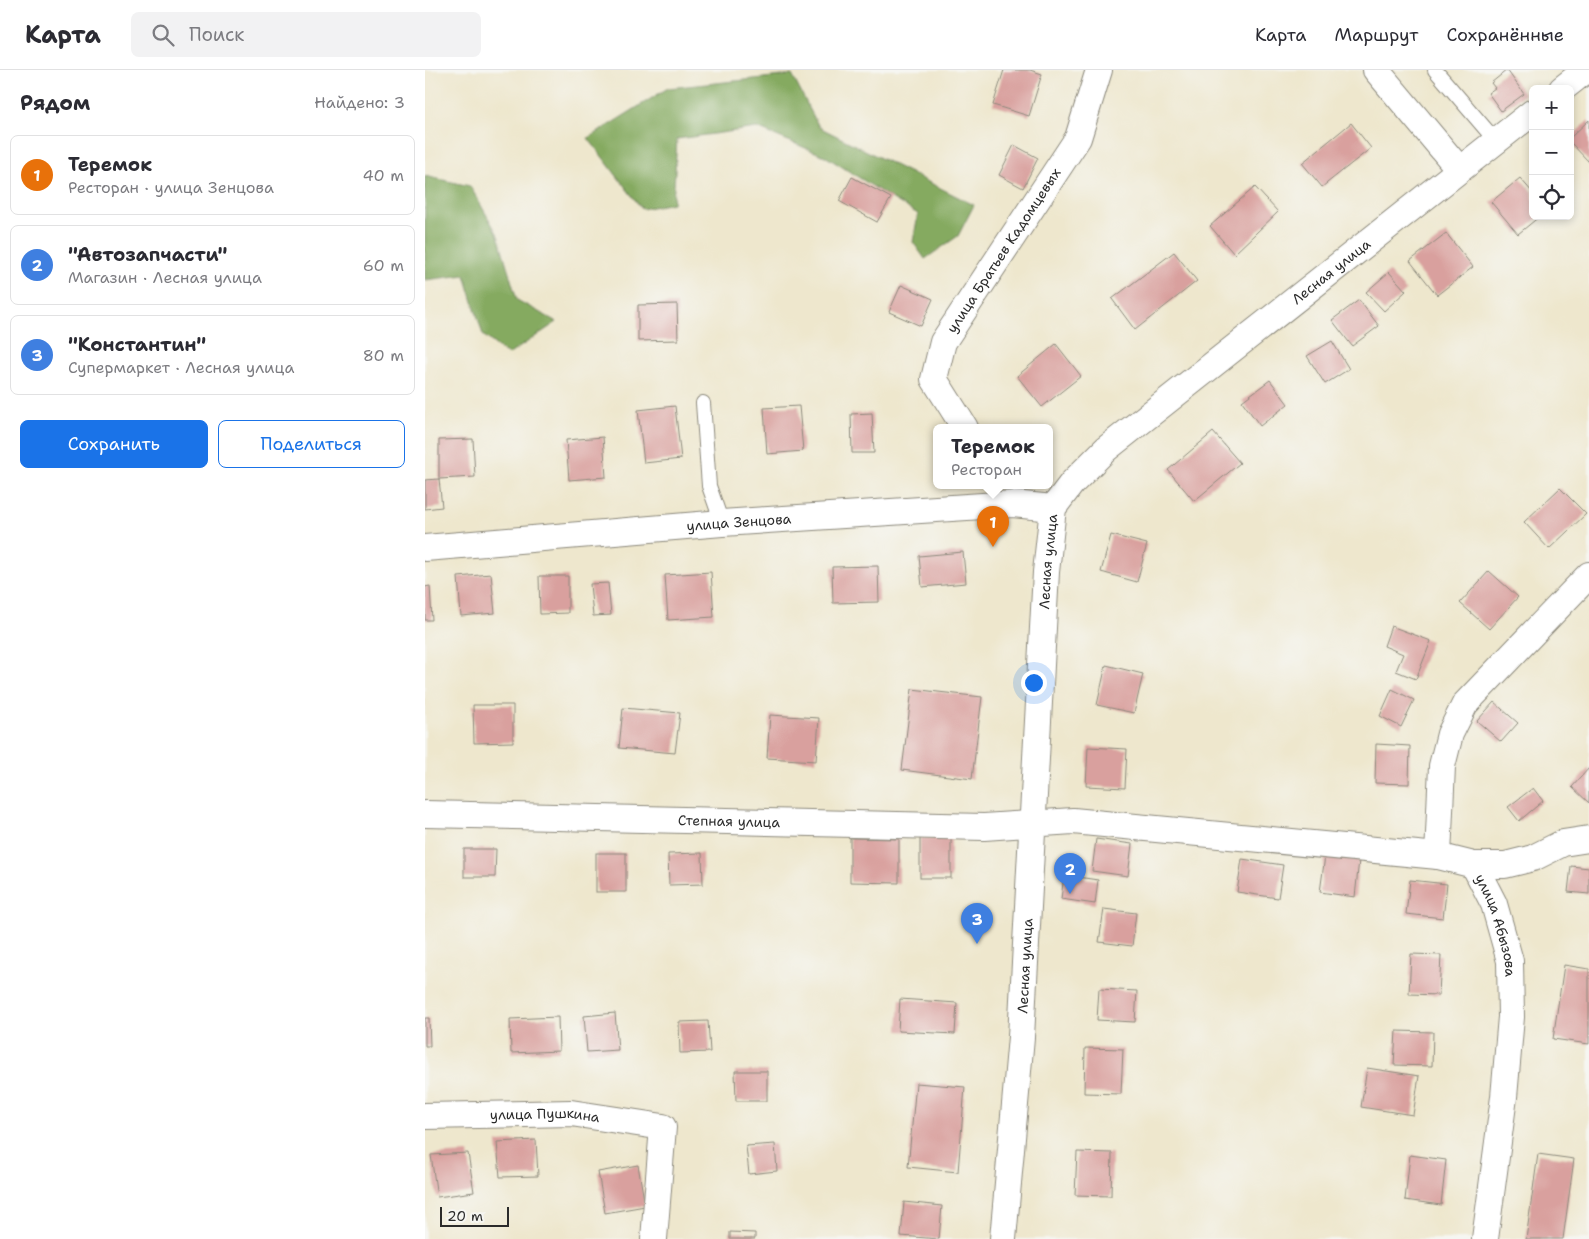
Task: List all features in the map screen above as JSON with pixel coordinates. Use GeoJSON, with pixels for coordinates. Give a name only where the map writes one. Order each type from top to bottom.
{"type":"FeatureCollection","features":[{"type":"Feature","properties":{"kind":"street","name":"улица Братьев Кадомцевых"},"geometry":{"type":"LineString","coordinates":[[962,424],[934,379],[943,342],[1078,138],[1099,70]]}},
{"type":"Feature","properties":{"kind":"street"},"geometry":{"type":"LineString","coordinates":[[1376,70],[1459,169]]}},
{"type":"Feature","properties":{"kind":"street"},"geometry":{"type":"LineString","coordinates":[[1567,85],[1587,70]]}},
{"type":"Feature","properties":{"kind":"street","name":"Лесная улица"},"geometry":{"type":"LineString","coordinates":[[1003,1239],[1021,1037],[1046,572],[1053,508],[1071,483],[1106,449],[1529,115]]}},
{"type":"Feature","properties":{"kind":"street","name":"улица Зенцова"},"geometry":{"type":"LineString","coordinates":[[425,548],[722,523],[1007,495],[1053,508]]}},
{"type":"Feature","properties":{"kind":"street"},"geometry":{"type":"LineString","coordinates":[[1438,856],[1442,766],[1453,726],[1465,704],[1589,575]]}},
{"type":"Feature","properties":{"kind":"street","name":"Степная улица"},"geometry":{"type":"LineString","coordinates":[[425,814],[984,828],[1073,821],[1438,856]]}},
{"type":"Feature","properties":{"kind":"street"},"geometry":{"type":"LineString","coordinates":[[1474,865],[1505,865],[1533,858],[1563,843],[1589,838]]}},
{"type":"Feature","properties":{"kind":"street","name":"улица Абызова"},"geometry":{"type":"LineString","coordinates":[[1438,856],[1474,865],[1494,904],[1510,961],[1511,1017],[1504,1097],[1485,1239]]}},
{"type":"Feature","properties":{"kind":"street","name":"улица Пушкина"},"geometry":{"type":"LineString","coordinates":[[425,1116],[571,1113],[663,1127],[654,1239]]}},
{"type":"Feature","properties":{"kind":"lane"},"geometry":{"type":"LineString","coordinates":[[1435,70],[1495,140]]}},
{"type":"Feature","properties":{"kind":"lane"},"geometry":{"type":"LineString","coordinates":[[703,403],[709,486],[722,523]]}},
{"type":"Feature","properties":{"kind":"green space"},"geometry":{"type":"Polygon","coordinates":[[[792,75],[819,127],[974,205],[958,236],[925,259],[913,242],[918,214],[825,156],[757,128],[677,139],[673,203],[642,209],[588,138],[668,88],[792,75]]]}},
{"type":"Feature","properties":{"kind":"green space"},"geometry":{"type":"Polygon","coordinates":[[[425,176],[470,186],[498,235],[517,300],[557,322],[508,355],[483,335],[465,275],[425,280],[425,176]]]}},
{"type":"Feature","properties":{"kind":"building"},"geometry":{"type":"Polygon","coordinates":[[[1004,70],[1030,70],[1042,74],[1029,116],[993,105],[1004,70]]]}},
{"type":"Feature","properties":{"kind":"building"},"geometry":{"type":"Polygon","coordinates":[[[1507,70],[1524,94],[1501,111],[1488,93],[1495,88],[1491,83],[1507,70]]]}},
{"type":"Feature","properties":{"kind":"building"},"geometry":{"type":"Polygon","coordinates":[[[1589,120],[1589,162],[1574,146],[1574,134],[1589,120]]]}},
{"type":"Feature","properties":{"kind":"building"},"geometry":{"type":"Polygon","coordinates":[[[1351,123],[1371,148],[1322,187],[1302,163],[1351,123]]]}},
{"type":"Feature","properties":{"kind":"building"},"geometry":{"type":"Polygon","coordinates":[[[1014,145],[1038,158],[1023,188],[999,175],[1014,145]]]}},
{"type":"Feature","properties":{"kind":"building"},"geometry":{"type":"Polygon","coordinates":[[[852,177],[891,198],[877,222],[839,201],[852,177]]]}},
{"type":"Feature","properties":{"kind":"building"},"geometry":{"type":"Polygon","coordinates":[[[1520,178],[1529,188],[1529,220],[1535,220],[1518,234],[1491,202],[1520,178]]]}},
{"type":"Feature","properties":{"kind":"building"},"geometry":{"type":"Polygon","coordinates":[[[1255,187],[1278,212],[1234,254],[1210,226],[1255,187]]]}},
{"type":"Feature","properties":{"kind":"building"},"geometry":{"type":"Polygon","coordinates":[[[1446,233],[1473,267],[1437,295],[1410,261],[1446,233]]]}},
{"type":"Feature","properties":{"kind":"building"},"geometry":{"type":"Polygon","coordinates":[[[1174,252],[1197,281],[1135,330],[1112,299],[1174,252]]]}},
{"type":"Feature","properties":{"kind":"building"},"geometry":{"type":"Polygon","coordinates":[[[1389,272],[1406,291],[1384,311],[1366,292],[1389,272]]]}},
{"type":"Feature","properties":{"kind":"building"},"geometry":{"type":"Polygon","coordinates":[[[901,285],[933,299],[921,326],[889,312],[901,285]]]}},
{"type":"Feature","properties":{"kind":"building"},"geometry":{"type":"Polygon","coordinates":[[[1359,300],[1379,326],[1352,346],[1332,320],[1359,300]]]}},
{"type":"Feature","properties":{"kind":"building"},"geometry":{"type":"Polygon","coordinates":[[[677,304],[678,340],[638,341],[638,305],[677,304]]]}},
{"type":"Feature","properties":{"kind":"building"},"geometry":{"type":"Polygon","coordinates":[[[1332,341],[1349,369],[1325,384],[1307,356],[1332,341]]]}},
{"type":"Feature","properties":{"kind":"building"},"geometry":{"type":"Polygon","coordinates":[[[1056,344],[1081,376],[1042,407],[1017,376],[1056,344]]]}},
{"type":"Feature","properties":{"kind":"building"},"geometry":{"type":"Polygon","coordinates":[[[1270,380],[1288,404],[1260,426],[1242,401],[1270,380]]]}},
{"type":"Feature","properties":{"kind":"building"},"geometry":{"type":"Polygon","coordinates":[[[675,406],[681,459],[644,463],[638,410],[675,406]]]}},
{"type":"Feature","properties":{"kind":"building"},"geometry":{"type":"Polygon","coordinates":[[[799,406],[803,451],[767,454],[764,408],[799,406]]]}},
{"type":"Feature","properties":{"kind":"building"},"geometry":{"type":"Polygon","coordinates":[[[872,413],[874,453],[852,453],[851,414],[872,413]]]}},
{"type":"Feature","properties":{"kind":"building"},"geometry":{"type":"Polygon","coordinates":[[[1213,432],[1240,463],[1194,501],[1168,470],[1213,432]]]}},
{"type":"Feature","properties":{"kind":"building"},"geometry":{"type":"Polygon","coordinates":[[[603,437],[606,477],[569,480],[566,440],[603,437]]]}},
{"type":"Feature","properties":{"kind":"building"},"geometry":{"type":"Polygon","coordinates":[[[473,439],[475,477],[439,479],[439,440],[473,439]]]}},
{"type":"Feature","properties":{"kind":"building"},"geometry":{"type":"Polygon","coordinates":[[[439,479],[442,507],[425,509],[425,480],[439,479]]]}},
{"type":"Feature","properties":{"kind":"building"},"geometry":{"type":"Polygon","coordinates":[[[1560,488],[1586,514],[1549,549],[1524,522],[1560,488]]]}},
{"type":"Feature","properties":{"kind":"building"},"geometry":{"type":"Polygon","coordinates":[[[1111,535],[1147,544],[1137,582],[1101,572],[1111,535]]]}},
{"type":"Feature","properties":{"kind":"building"},"geometry":{"type":"Polygon","coordinates":[[[963,552],[966,583],[922,587],[919,556],[963,552]]]}},
{"type":"Feature","properties":{"kind":"building"},"geometry":{"type":"Polygon","coordinates":[[[878,566],[879,602],[833,603],[832,567],[878,566]]]}},
{"type":"Feature","properties":{"kind":"building"},"geometry":{"type":"Polygon","coordinates":[[[1489,571],[1518,597],[1489,629],[1460,603],[1489,571]]]}},
{"type":"Feature","properties":{"kind":"building"},"geometry":{"type":"Polygon","coordinates":[[[711,572],[714,617],[668,620],[665,575],[711,572]]]}},
{"type":"Feature","properties":{"kind":"building"},"geometry":{"type":"Polygon","coordinates":[[[491,574],[495,613],[461,616],[458,577],[491,574]]]}},
{"type":"Feature","properties":{"kind":"building"},"geometry":{"type":"Polygon","coordinates":[[[539,576],[568,576],[568,613],[540,614],[539,576]]]}},
{"type":"Feature","properties":{"kind":"building"},"geometry":{"type":"Polygon","coordinates":[[[608,583],[611,615],[593,616],[590,584],[608,583]]]}},
{"type":"Feature","properties":{"kind":"building"},"geometry":{"type":"Polygon","coordinates":[[[430,586],[432,620],[425,620],[425,587],[430,586]]]}},
{"type":"Feature","properties":{"kind":"building"},"geometry":{"type":"Polygon","coordinates":[[[1391,626],[1431,641],[1416,679],[1396,671],[1403,654],[1384,646],[1391,626]]]}},
{"type":"Feature","properties":{"kind":"building"},"geometry":{"type":"Polygon","coordinates":[[[1106,665],[1143,674],[1134,713],[1097,705],[1106,665]]]}},
{"type":"Feature","properties":{"kind":"building"},"geometry":{"type":"Polygon","coordinates":[[[912,689],[982,697],[972,779],[902,770],[912,689]]]}},
{"type":"Feature","properties":{"kind":"building"},"geometry":{"type":"Polygon","coordinates":[[[1392,689],[1414,700],[1401,727],[1380,716],[1392,689]]]}},
{"type":"Feature","properties":{"kind":"building"},"geometry":{"type":"Polygon","coordinates":[[[1494,702],[1518,723],[1501,742],[1477,721],[1494,702]]]}},
{"type":"Feature","properties":{"kind":"building"},"geometry":{"type":"Polygon","coordinates":[[[473,705],[513,705],[513,742],[474,743],[473,705]]]}},
{"type":"Feature","properties":{"kind":"building"},"geometry":{"type":"Polygon","coordinates":[[[623,708],[680,713],[675,753],[619,748],[623,708]]]}},
{"type":"Feature","properties":{"kind":"building"},"geometry":{"type":"Polygon","coordinates":[[[770,715],[819,718],[816,761],[767,758],[770,715]]]}},
{"type":"Feature","properties":{"kind":"building"},"geometry":{"type":"Polygon","coordinates":[[[1376,744],[1410,746],[1409,784],[1375,783],[1376,744]]]}},
{"type":"Feature","properties":{"kind":"building"},"geometry":{"type":"Polygon","coordinates":[[[1088,747],[1127,749],[1125,788],[1086,786],[1088,747]]]}},
{"type":"Feature","properties":{"kind":"building"},"geometry":{"type":"Polygon","coordinates":[[[1589,768],[1589,803],[1572,787],[1589,768]]]}},
{"type":"Feature","properties":{"kind":"building"},"geometry":{"type":"Polygon","coordinates":[[[1533,788],[1543,801],[1519,821],[1508,807],[1533,788]]]}},
{"type":"Feature","properties":{"kind":"building"},"geometry":{"type":"Polygon","coordinates":[[[850,838],[899,839],[899,883],[850,882],[850,838]]]}},
{"type":"Feature","properties":{"kind":"building"},"geometry":{"type":"Polygon","coordinates":[[[920,838],[951,838],[951,878],[920,878],[920,838]]]}},
{"type":"Feature","properties":{"kind":"building"},"geometry":{"type":"Polygon","coordinates":[[[1096,839],[1132,844],[1128,876],[1092,871],[1096,839]]]}},
{"type":"Feature","properties":{"kind":"building"},"geometry":{"type":"Polygon","coordinates":[[[464,849],[496,849],[495,877],[464,877],[464,849]]]}},
{"type":"Feature","properties":{"kind":"building"},"geometry":{"type":"Polygon","coordinates":[[[596,853],[626,853],[626,892],[596,892],[596,853]]]}},
{"type":"Feature","properties":{"kind":"building"},"geometry":{"type":"Polygon","coordinates":[[[702,853],[703,884],[669,885],[668,854],[702,853]]]}},
{"type":"Feature","properties":{"kind":"building"},"geometry":{"type":"Polygon","coordinates":[[[1325,856],[1359,860],[1355,897],[1320,892],[1325,856]]]}},
{"type":"Feature","properties":{"kind":"building"},"geometry":{"type":"Polygon","coordinates":[[[1242,859],[1283,865],[1278,898],[1237,892],[1242,859]]]}},
{"type":"Feature","properties":{"kind":"building"},"geometry":{"type":"Polygon","coordinates":[[[1571,866],[1589,868],[1589,894],[1568,892],[1571,866]]]}},
{"type":"Feature","properties":{"kind":"building"},"geometry":{"type":"Polygon","coordinates":[[[1064,875],[1098,880],[1095,904],[1061,899],[1064,875]]]}},
{"type":"Feature","properties":{"kind":"building"},"geometry":{"type":"Polygon","coordinates":[[[1410,880],[1447,884],[1443,918],[1406,914],[1410,880]]]}},
{"type":"Feature","properties":{"kind":"building"},"geometry":{"type":"Polygon","coordinates":[[[1104,909],[1136,913],[1132,946],[1099,942],[1104,909]]]}},
{"type":"Feature","properties":{"kind":"building"},"geometry":{"type":"Polygon","coordinates":[[[1411,954],[1441,955],[1439,995],[1409,994],[1411,954]]]}},
{"type":"Feature","properties":{"kind":"building"},"geometry":{"type":"Polygon","coordinates":[[[1564,965],[1589,969],[1589,1044],[1553,1039],[1564,965]]]}},
{"type":"Feature","properties":{"kind":"building"},"geometry":{"type":"Polygon","coordinates":[[[1099,989],[1137,991],[1135,1022],[1097,1020],[1099,989]]]}},
{"type":"Feature","properties":{"kind":"building"},"geometry":{"type":"Polygon","coordinates":[[[900,999],[957,1003],[955,1034],[898,1031],[900,999]]]}},
{"type":"Feature","properties":{"kind":"building"},"geometry":{"type":"Polygon","coordinates":[[[615,1013],[618,1050],[587,1052],[584,1016],[615,1013]]]}},
{"type":"Feature","properties":{"kind":"building"},"geometry":{"type":"Polygon","coordinates":[[[558,1017],[559,1051],[511,1053],[510,1019],[558,1017]]]}},
{"type":"Feature","properties":{"kind":"building"},"geometry":{"type":"Polygon","coordinates":[[[425,1018],[429,1018],[430,1046],[425,1046],[425,1018]]]}},
{"type":"Feature","properties":{"kind":"building"},"geometry":{"type":"Polygon","coordinates":[[[708,1021],[710,1052],[680,1053],[679,1022],[708,1021]]]}},
{"type":"Feature","properties":{"kind":"building"},"geometry":{"type":"Polygon","coordinates":[[[1396,1031],[1433,1032],[1432,1066],[1394,1065],[1396,1031]]]}},
{"type":"Feature","properties":{"kind":"building"},"geometry":{"type":"Polygon","coordinates":[[[1085,1048],[1123,1049],[1121,1094],[1084,1093],[1085,1048]]]}},
{"type":"Feature","properties":{"kind":"building"},"geometry":{"type":"Polygon","coordinates":[[[1367,1068],[1419,1076],[1413,1115],[1361,1107],[1367,1068]]]}},
{"type":"Feature","properties":{"kind":"building"},"geometry":{"type":"Polygon","coordinates":[[[735,1071],[767,1071],[767,1101],[736,1101],[735,1071]]]}},
{"type":"Feature","properties":{"kind":"building"},"geometry":{"type":"Polygon","coordinates":[[[916,1083],[965,1087],[958,1172],[908,1167],[916,1083]]]}},
{"type":"Feature","properties":{"kind":"building"},"geometry":{"type":"Polygon","coordinates":[[[536,1140],[538,1176],[500,1177],[497,1142],[536,1140]]]}},
{"type":"Feature","properties":{"kind":"building"},"geometry":{"type":"Polygon","coordinates":[[[775,1144],[777,1171],[749,1174],[746,1146],[775,1144]]]}},
{"type":"Feature","properties":{"kind":"building"},"geometry":{"type":"Polygon","coordinates":[[[1077,1152],[1112,1153],[1111,1196],[1075,1195],[1077,1152]]]}},
{"type":"Feature","properties":{"kind":"building"},"geometry":{"type":"Polygon","coordinates":[[[468,1153],[474,1192],[437,1197],[431,1155],[468,1153]]]}},
{"type":"Feature","properties":{"kind":"building"},"geometry":{"type":"Polygon","coordinates":[[[1538,1154],[1574,1159],[1563,1239],[1526,1239],[1538,1154]]]}},
{"type":"Feature","properties":{"kind":"building"},"geometry":{"type":"Polygon","coordinates":[[[1410,1155],[1446,1160],[1441,1205],[1405,1200],[1410,1155]]]}},
{"type":"Feature","properties":{"kind":"building"},"geometry":{"type":"Polygon","coordinates":[[[638,1165],[645,1206],[605,1213],[598,1172],[638,1165]]]}},
{"type":"Feature","properties":{"kind":"building"},"geometry":{"type":"Polygon","coordinates":[[[904,1202],[942,1206],[939,1239],[901,1236],[904,1202]]]}},
{"type":"Feature","properties":{"kind":"building"},"geometry":{"type":"Polygon","coordinates":[[[730,1232],[755,1233],[755,1239],[730,1239],[730,1232]]]}},
{"type":"Feature","properties":{"kind":"place","name":"Теремок"},"geometry":{"type":"Point","coordinates":[993,547]}},
{"type":"Feature","properties":{"kind":"place","name":"\"Автозапчасти\""},"geometry":{"type":"Point","coordinates":[1070,894]}},
{"type":"Feature","properties":{"kind":"place","name":"\"Константин\""},"geometry":{"type":"Point","coordinates":[977,944]}}]}
